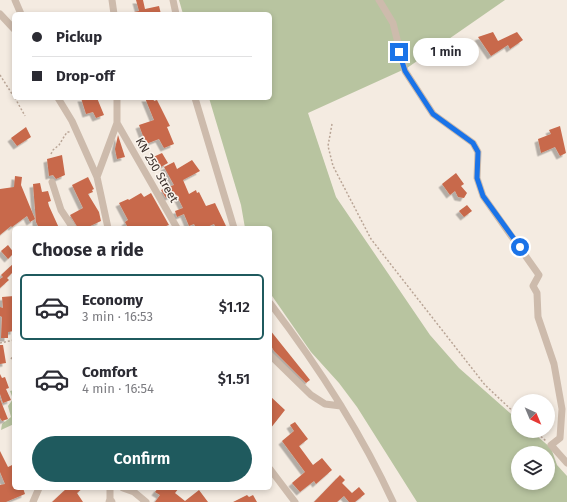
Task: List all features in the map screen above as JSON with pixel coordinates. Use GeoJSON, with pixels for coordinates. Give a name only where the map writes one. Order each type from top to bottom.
{"type":"FeatureCollection","features":[{"type":"Feature","properties":{"kind":"street"},"geometry":{"type":"LineString","coordinates":[[15,0],[20,12]]}},
{"type":"Feature","properties":{"kind":"street"},"geometry":{"type":"LineString","coordinates":[[112,0],[114,12]]}},
{"type":"Feature","properties":{"kind":"street"},"geometry":{"type":"LineString","coordinates":[[173,0],[176,12]]}},
{"type":"Feature","properties":{"kind":"street"},"geometry":{"type":"LineString","coordinates":[[379,0],[393,23],[405,71],[433,114],[473,143],[478,152],[477,178],[483,196],[539,275],[533,286],[537,293],[538,316],[551,348],[562,409],[560,438],[551,444],[567,463]]}},
{"type":"Feature","properties":{"kind":"street"},"geometry":{"type":"LineString","coordinates":[[0,14],[12,27]]}},
{"type":"Feature","properties":{"kind":"street"},"geometry":{"type":"LineString","coordinates":[[59,100],[76,128],[97,177],[108,226]]}},
{"type":"Feature","properties":{"kind":"street"},"geometry":{"type":"LineString","coordinates":[[97,177],[117,123],[117,100]]}},
{"type":"Feature","properties":{"kind":"street"},"geometry":{"type":"LineString","coordinates":[[196,100],[233,226]]}},
{"type":"Feature","properties":{"kind":"street","name":"KN 250 Street"},"geometry":{"type":"LineString","coordinates":[[117,123],[176,226]]}},
{"type":"Feature","properties":{"kind":"street"},"geometry":{"type":"LineString","coordinates":[[52,182],[61,210],[72,226]]}},
{"type":"Feature","properties":{"kind":"street"},"geometry":{"type":"LineString","coordinates":[[272,306],[310,356],[341,406],[371,457],[393,502]]}},
{"type":"Feature","properties":{"kind":"street"},"geometry":{"type":"LineString","coordinates":[[272,357],[311,395],[325,404],[341,406]]}},
{"type":"Feature","properties":{"kind":"street"},"geometry":{"type":"LineString","coordinates":[[272,472],[295,502]]}},
{"type":"Feature","properties":{"kind":"street"},"geometry":{"type":"LineString","coordinates":[[33,502],[38,490]]}},
{"type":"Feature","properties":{"kind":"street"},"geometry":{"type":"LineString","coordinates":[[110,490],[110,502]]}},
{"type":"Feature","properties":{"kind":"street"},"geometry":{"type":"LineString","coordinates":[[128,490],[134,492],[146,502]]}},
{"type":"Feature","properties":{"kind":"path"},"geometry":{"type":"LineString","coordinates":[[0,75],[12,94]]}},
{"type":"Feature","properties":{"kind":"path"},"geometry":{"type":"LineString","coordinates":[[16,100],[25,116]]}},
{"type":"Feature","properties":{"kind":"path"},"geometry":{"type":"LineString","coordinates":[[332,124],[328,146],[333,166],[371,239],[485,385],[511,409]]}},
{"type":"Feature","properties":{"kind":"path"},"geometry":{"type":"LineString","coordinates":[[51,154],[53,150],[59,146],[67,132],[73,132],[76,128]]}},
{"type":"Feature","properties":{"kind":"path"},"geometry":{"type":"LineString","coordinates":[[0,343],[12,340]]}},
{"type":"Feature","properties":{"kind":"path"},"geometry":{"type":"LineString","coordinates":[[544,438],[551,444]]}},
{"type":"Feature","properties":{"kind":"green space"},"geometry":{"type":"Polygon","coordinates":[[[179,0],[505,0],[407,68],[308,113],[336,197],[430,335],[459,368],[511,414],[511,438],[539,438],[549,446],[511,446],[511,490],[555,490],[555,459],[557,465],[567,476],[567,502],[417,502],[357,407],[339,383],[311,352],[272,296],[272,226],[245,226],[241,205],[210,100],[272,100],[272,12],[182,12],[179,0]]]}},
{"type":"Feature","properties":{"kind":"green space"},"geometry":{"type":"Polygon","coordinates":[[[12,400],[12,425],[1,430],[2,424],[11,417],[8,406],[12,400]]]}},
{"type":"Feature","properties":{"kind":"building"},"geometry":{"type":"Polygon","coordinates":[[[136,0],[143,0],[145,9],[159,6],[160,12],[134,12],[139,11],[136,0]]]}},
{"type":"Feature","properties":{"kind":"building"},"geometry":{"type":"Polygon","coordinates":[[[493,32],[498,41],[517,32],[523,40],[510,49],[508,45],[491,56],[478,37],[493,32]]]}},
{"type":"Feature","properties":{"kind":"building"},"geometry":{"type":"Polygon","coordinates":[[[82,100],[98,100],[104,115],[96,118],[93,112],[86,114],[82,100]]]}},
{"type":"Feature","properties":{"kind":"building"},"geometry":{"type":"Polygon","coordinates":[[[146,100],[157,100],[170,126],[167,127],[174,144],[164,148],[159,139],[146,144],[139,125],[154,120],[146,100]]]}},
{"type":"Feature","properties":{"kind":"building"},"geometry":{"type":"Polygon","coordinates":[[[560,126],[566,153],[560,156],[555,147],[541,153],[538,139],[551,134],[549,130],[560,126]]]}},
{"type":"Feature","properties":{"kind":"building"},"geometry":{"type":"Polygon","coordinates":[[[26,127],[31,137],[17,146],[11,138],[26,127]]]}},
{"type":"Feature","properties":{"kind":"building"},"geometry":{"type":"Polygon","coordinates":[[[118,135],[125,157],[117,159],[115,149],[118,135]]]}},
{"type":"Feature","properties":{"kind":"building"},"geometry":{"type":"Polygon","coordinates":[[[162,153],[168,163],[157,169],[151,158],[162,153]]]}},
{"type":"Feature","properties":{"kind":"building"},"geometry":{"type":"Polygon","coordinates":[[[62,155],[65,175],[56,179],[53,175],[49,176],[47,159],[62,155]]]}},
{"type":"Feature","properties":{"kind":"building"},"geometry":{"type":"Polygon","coordinates":[[[192,160],[200,171],[183,180],[189,194],[196,190],[197,193],[199,192],[206,206],[215,203],[226,226],[215,226],[214,224],[210,226],[195,226],[194,224],[189,226],[184,214],[177,217],[175,211],[183,208],[176,194],[166,198],[161,190],[174,185],[164,167],[174,162],[177,169],[192,160]]]}},
{"type":"Feature","properties":{"kind":"building"},"geometry":{"type":"Polygon","coordinates":[[[456,173],[464,184],[461,186],[467,193],[464,198],[458,197],[455,191],[450,195],[442,184],[456,173]]]}},
{"type":"Feature","properties":{"kind":"building"},"geometry":{"type":"Polygon","coordinates":[[[15,176],[22,177],[21,185],[35,219],[30,222],[27,216],[0,235],[0,189],[14,187],[15,176]]]}},
{"type":"Feature","properties":{"kind":"building"},"geometry":{"type":"Polygon","coordinates":[[[88,177],[94,189],[92,190],[93,192],[88,194],[99,212],[101,221],[90,226],[77,226],[70,215],[83,208],[72,185],[88,177]]]}},
{"type":"Feature","properties":{"kind":"building"},"geometry":{"type":"Polygon","coordinates":[[[40,183],[42,192],[48,191],[51,201],[48,202],[49,206],[58,226],[38,226],[36,222],[33,184],[40,183]]]}},
{"type":"Feature","properties":{"kind":"building"},"geometry":{"type":"Polygon","coordinates":[[[141,193],[144,197],[151,193],[169,225],[127,226],[125,222],[128,220],[119,203],[128,199],[129,200],[141,193]]]}},
{"type":"Feature","properties":{"kind":"building"},"geometry":{"type":"Polygon","coordinates":[[[467,205],[472,211],[464,217],[459,211],[467,205]]]}},
{"type":"Feature","properties":{"kind":"building"},"geometry":{"type":"Polygon","coordinates":[[[8,245],[12,250],[12,255],[8,259],[1,251],[8,245]]]}},
{"type":"Feature","properties":{"kind":"building"},"geometry":{"type":"Polygon","coordinates":[[[12,265],[12,273],[7,278],[9,280],[0,288],[0,279],[3,277],[1,275],[12,265]]]}},
{"type":"Feature","properties":{"kind":"building"},"geometry":{"type":"Polygon","coordinates":[[[12,296],[12,331],[8,332],[8,338],[1,338],[2,317],[0,316],[0,307],[3,308],[2,297],[12,296]]]}},
{"type":"Feature","properties":{"kind":"building"},"geometry":{"type":"Polygon","coordinates":[[[272,332],[310,380],[306,383],[272,348],[272,332]]]}},
{"type":"Feature","properties":{"kind":"building"},"geometry":{"type":"Polygon","coordinates":[[[0,345],[3,345],[6,363],[0,364],[0,345]]]}},
{"type":"Feature","properties":{"kind":"building"},"geometry":{"type":"Polygon","coordinates":[[[0,374],[2,378],[5,377],[9,388],[6,389],[11,400],[3,403],[0,394],[0,374]]]}},
{"type":"Feature","properties":{"kind":"building"},"geometry":{"type":"Polygon","coordinates":[[[272,398],[285,410],[272,426],[272,398]]]}},
{"type":"Feature","properties":{"kind":"building"},"geometry":{"type":"Polygon","coordinates":[[[0,399],[8,419],[2,421],[0,418],[0,399]]]}},
{"type":"Feature","properties":{"kind":"building"},"geometry":{"type":"Polygon","coordinates":[[[295,422],[308,439],[299,446],[313,465],[322,458],[332,470],[316,484],[314,481],[300,492],[292,483],[305,472],[282,441],[294,431],[290,425],[295,422]]]}},
{"type":"Feature","properties":{"kind":"building"},"geometry":{"type":"Polygon","coordinates":[[[0,451],[8,467],[12,465],[12,490],[24,490],[25,494],[6,502],[0,502],[0,485],[5,484],[0,472],[0,451]]]}},
{"type":"Feature","properties":{"kind":"building"},"geometry":{"type":"Polygon","coordinates":[[[340,475],[345,480],[342,483],[352,493],[359,487],[365,494],[355,502],[349,502],[344,496],[337,502],[314,502],[340,475]]]}},
{"type":"Feature","properties":{"kind":"building"},"geometry":{"type":"Polygon","coordinates":[[[65,490],[81,490],[77,493],[83,502],[52,502],[65,490]]]}},
{"type":"Feature","properties":{"kind":"building"},"geometry":{"type":"Polygon","coordinates":[[[156,490],[177,490],[175,493],[185,501],[199,490],[208,502],[155,502],[160,495],[155,492],[156,490]]]}},
{"type":"Feature","properties":{"kind":"building"},"geometry":{"type":"Polygon","coordinates":[[[247,495],[249,497],[253,495],[257,502],[233,502],[247,495]]]}},
{"type":"Feature","properties":{"kind":"route"},"geometry":{"type":"LineString","coordinates":[[399,52],[405,71],[433,114],[438,120],[473,143],[478,152],[479,160],[477,178],[483,196],[520,247]]}}]}
